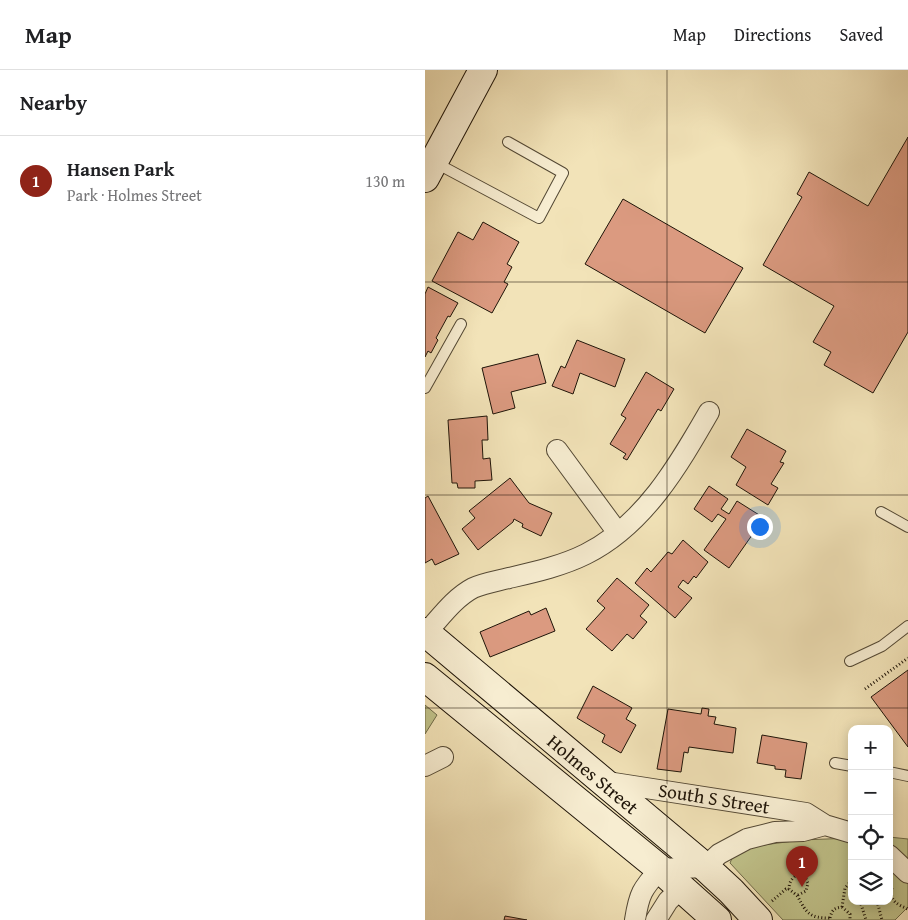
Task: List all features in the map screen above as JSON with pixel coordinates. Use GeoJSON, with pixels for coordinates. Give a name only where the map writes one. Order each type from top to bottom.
{"type":"FeatureCollection","features":[{"type":"Feature","properties":{"kind":"main road"},"geometry":{"type":"LineString","coordinates":[[429,169],[483,70]]}},
{"type":"Feature","properties":{"kind":"main road","name":"Holmes Street"},"geometry":{"type":"LineString","coordinates":[[425,633],[705,867],[731,891],[763,912]]}},
{"type":"Feature","properties":{"kind":"main road","name":"Holmes Street"},"geometry":{"type":"LineString","coordinates":[[425,677],[660,869],[717,920]]}},
{"type":"Feature","properties":{"kind":"street"},"geometry":{"type":"LineString","coordinates":[[425,633],[449,608],[472,589],[484,584],[558,566],[587,554],[618,533],[652,500],[677,467],[709,412]]}},
{"type":"Feature","properties":{"kind":"street"},"geometry":{"type":"LineString","coordinates":[[557,450],[618,533]]}},
{"type":"Feature","properties":{"kind":"street","name":"South S Street"},"geometry":{"type":"LineString","coordinates":[[600,780],[806,813],[825,825],[848,832]]}},
{"type":"Feature","properties":{"kind":"street","name":"South S Street"},"geometry":{"type":"LineString","coordinates":[[705,867],[719,854],[747,839],[775,832],[803,831],[825,825]]}},
{"type":"Feature","properties":{"kind":"street"},"geometry":{"type":"LineString","coordinates":[[893,859],[908,873]]}},
{"type":"Feature","properties":{"kind":"street"},"geometry":{"type":"LineString","coordinates":[[635,920],[638,898],[660,869],[705,867]]}},
{"type":"Feature","properties":{"kind":"street"},"geometry":{"type":"LineString","coordinates":[[656,920],[665,905],[681,888]]}},
{"type":"Feature","properties":{"kind":"lane"},"geometry":{"type":"LineString","coordinates":[[429,169],[539,218],[563,173],[508,142]]}},
{"type":"Feature","properties":{"kind":"lane"},"geometry":{"type":"LineString","coordinates":[[425,388],[461,324]]}},
{"type":"Feature","properties":{"kind":"lane"},"geometry":{"type":"LineString","coordinates":[[881,512],[908,527]]}},
{"type":"Feature","properties":{"kind":"lane"},"geometry":{"type":"LineString","coordinates":[[850,660],[882,646],[908,626]]}},
{"type":"Feature","properties":{"kind":"lane"},"geometry":{"type":"LineString","coordinates":[[835,763],[848,765]]}},
{"type":"Feature","properties":{"kind":"lane"},"geometry":{"type":"LineString","coordinates":[[893,773],[908,776]]}},
{"type":"Feature","properties":{"kind":"path"},"geometry":{"type":"LineString","coordinates":[[865,689],[908,658]]}},
{"type":"Feature","properties":{"kind":"path"},"geometry":{"type":"LineString","coordinates":[[805,878],[808,866],[807,848]]}},
{"type":"Feature","properties":{"kind":"path"},"geometry":{"type":"LineString","coordinates":[[789,889],[792,878],[798,874],[805,878],[808,883],[806,891],[797,895]]}},
{"type":"Feature","properties":{"kind":"path"},"geometry":{"type":"LineString","coordinates":[[842,907],[845,888],[848,885]]}},
{"type":"Feature","properties":{"kind":"path"},"geometry":{"type":"LineString","coordinates":[[763,912],[786,889],[789,889]]}},
{"type":"Feature","properties":{"kind":"path"},"geometry":{"type":"LineString","coordinates":[[789,889],[797,895],[805,910],[813,916],[830,919],[832,910],[842,907]]}},
{"type":"Feature","properties":{"kind":"path"},"geometry":{"type":"LineString","coordinates":[[893,900],[898,905],[908,909]]}},
{"type":"Feature","properties":{"kind":"path"},"geometry":{"type":"LineString","coordinates":[[861,905],[866,920]]}},
{"type":"Feature","properties":{"kind":"path"},"geometry":{"type":"LineString","coordinates":[[878,905],[882,920]]}},
{"type":"Feature","properties":{"kind":"path"},"geometry":{"type":"LineString","coordinates":[[842,907],[849,914],[850,920]]}},
{"type":"Feature","properties":{"kind":"green space"},"geometry":{"type":"Polygon","coordinates":[[[425,705],[437,715],[425,734],[425,705]]]}},
{"type":"Feature","properties":{"kind":"green space"},"geometry":{"type":"Polygon","coordinates":[[[893,837],[908,839],[908,907],[895,920],[783,920],[730,863],[733,856],[756,846],[801,840],[848,838],[848,905],[893,905],[893,837]]]}},
{"type":"Feature","properties":{"kind":"building"},"geometry":{"type":"Polygon","coordinates":[[[908,137],[908,332],[873,393],[824,365],[831,352],[813,342],[834,306],[763,265],[802,197],[797,194],[809,172],[868,206],[908,137]]]}},
{"type":"Feature","properties":{"kind":"building"},"geometry":{"type":"Polygon","coordinates":[[[623,199],[743,268],[705,333],[585,264],[623,199]]]}},
{"type":"Feature","properties":{"kind":"building"},"geometry":{"type":"Polygon","coordinates":[[[483,222],[519,242],[507,264],[512,267],[504,282],[508,284],[492,313],[432,281],[458,232],[473,240],[483,222]]]}},
{"type":"Feature","properties":{"kind":"building"},"geometry":{"type":"Polygon","coordinates":[[[428,287],[458,303],[450,317],[448,316],[436,338],[438,340],[431,353],[428,351],[425,357],[425,294],[428,287]]]}},
{"type":"Feature","properties":{"kind":"building"},"geometry":{"type":"Polygon","coordinates":[[[577,340],[625,359],[615,387],[580,373],[573,394],[552,386],[561,366],[565,368],[577,340]]]}},
{"type":"Feature","properties":{"kind":"building"},"geometry":{"type":"Polygon","coordinates":[[[538,354],[546,383],[511,392],[515,408],[493,414],[482,368],[538,354]]]}},
{"type":"Feature","properties":{"kind":"building"},"geometry":{"type":"Polygon","coordinates":[[[646,372],[674,389],[661,411],[658,409],[627,460],[623,458],[626,454],[610,444],[626,418],[621,415],[646,372]]]}},
{"type":"Feature","properties":{"kind":"building"},"geometry":{"type":"Polygon","coordinates":[[[487,416],[488,440],[482,440],[483,459],[490,458],[492,480],[475,481],[475,488],[458,488],[457,483],[452,483],[448,420],[487,416]]]}},
{"type":"Feature","properties":{"kind":"building"},"geometry":{"type":"Polygon","coordinates":[[[747,429],[786,451],[780,462],[784,463],[771,484],[778,488],[768,505],[736,485],[746,467],[731,457],[747,429]]]}},
{"type":"Feature","properties":{"kind":"building"},"geometry":{"type":"Polygon","coordinates":[[[510,478],[529,503],[552,513],[541,536],[522,527],[523,524],[514,519],[513,522],[478,550],[462,529],[475,518],[469,511],[510,478]]]}},
{"type":"Feature","properties":{"kind":"building"},"geometry":{"type":"Polygon","coordinates":[[[709,486],[728,499],[721,509],[729,514],[737,501],[764,518],[729,568],[704,550],[726,519],[718,514],[712,522],[694,509],[709,486]]]}},
{"type":"Feature","properties":{"kind":"building"},"geometry":{"type":"Polygon","coordinates":[[[428,496],[459,554],[435,565],[432,559],[425,563],[425,498],[428,496]]]}},
{"type":"Feature","properties":{"kind":"building"},"geometry":{"type":"Polygon","coordinates":[[[683,540],[708,562],[696,578],[694,576],[688,584],[683,580],[678,587],[692,598],[675,618],[635,583],[647,568],[651,572],[668,552],[672,554],[683,540]]]}},
{"type":"Feature","properties":{"kind":"building"},"geometry":{"type":"Polygon","coordinates":[[[617,578],[649,605],[640,616],[647,622],[633,639],[627,634],[612,651],[586,629],[605,608],[597,601],[617,578]]]}},
{"type":"Feature","properties":{"kind":"building"},"geometry":{"type":"Polygon","coordinates":[[[546,608],[555,631],[490,657],[480,632],[529,611],[531,615],[546,608]]]}},
{"type":"Feature","properties":{"kind":"building"},"geometry":{"type":"Polygon","coordinates":[[[908,670],[908,747],[893,725],[871,697],[908,670]]]}},
{"type":"Feature","properties":{"kind":"building"},"geometry":{"type":"Polygon","coordinates":[[[593,686],[632,708],[626,719],[636,725],[621,753],[602,742],[605,735],[577,718],[593,686]]]}},
{"type":"Feature","properties":{"kind":"building"},"geometry":{"type":"Polygon","coordinates":[[[702,708],[709,709],[708,716],[716,717],[714,724],[736,728],[733,753],[689,747],[688,753],[684,752],[681,772],[657,769],[668,709],[701,714],[702,708]]]}},
{"type":"Feature","properties":{"kind":"building"},"geometry":{"type":"Polygon","coordinates":[[[762,735],[807,743],[801,779],[785,777],[786,770],[775,769],[775,766],[757,763],[762,735]]]}},
{"type":"Feature","properties":{"kind":"building"},"geometry":{"type":"Polygon","coordinates":[[[505,916],[527,920],[504,920],[505,916]]]}},
{"type":"Feature","properties":{"kind":"place","name":"Hansen Park"},"geometry":{"type":"Point","coordinates":[802,887]}}]}
